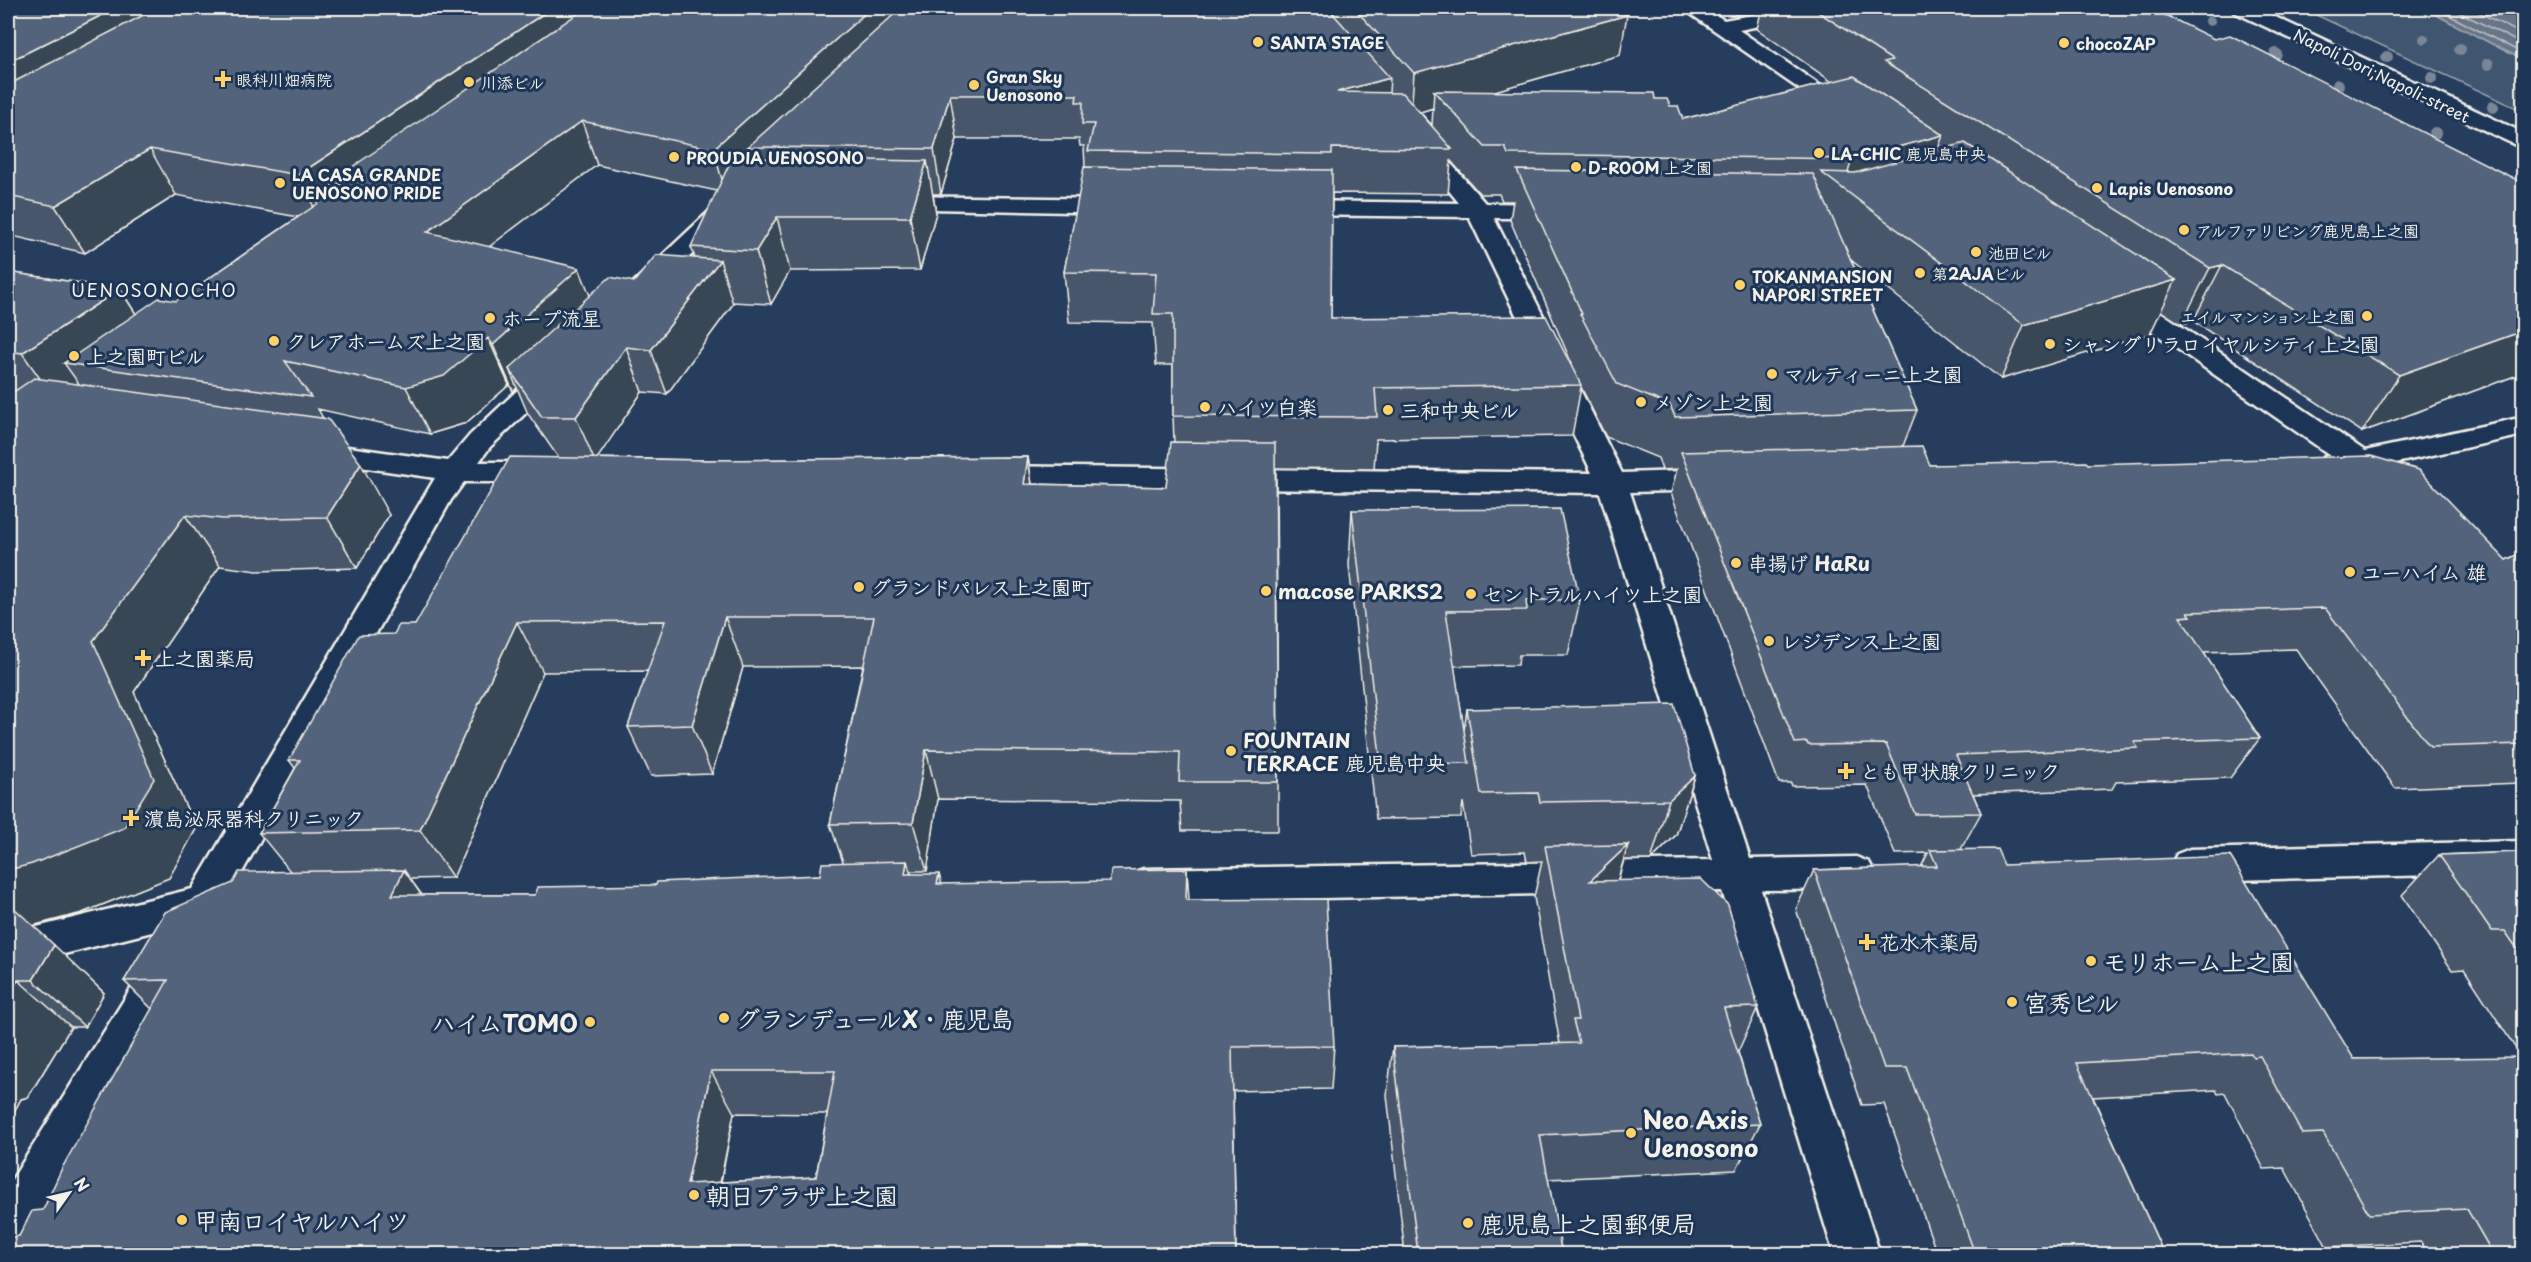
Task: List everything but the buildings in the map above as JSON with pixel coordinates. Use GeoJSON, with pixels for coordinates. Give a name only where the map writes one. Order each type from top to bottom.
{"type":"FeatureCollection","features":[{"type":"Feature","properties":{"kind":"street"},"geometry":{"type":"LineString","coordinates":[[1692,8],[1870,127]]}},
{"type":"Feature","properties":{"kind":"street"},"geometry":{"type":"LineString","coordinates":[[1722,27],[1818,8]]}},
{"type":"Feature","properties":{"kind":"street","name":"Napoli Dori;Napoli-street"},"geometry":{"type":"LineString","coordinates":[[2241,8],[2523,142]]}},
{"type":"Feature","properties":{"kind":"street"},"geometry":{"type":"LineString","coordinates":[[1408,128],[1478,210],[1612,483],[1857,1254]]}},
{"type":"Feature","properties":{"kind":"street"},"geometry":{"type":"LineString","coordinates":[[629,300],[741,198]]}},
{"type":"Feature","properties":{"kind":"street"},"geometry":{"type":"LineString","coordinates":[[871,203],[1145,206]]}},
{"type":"Feature","properties":{"kind":"street"},"geometry":{"type":"LineString","coordinates":[[1264,207],[1581,211]]}},
{"type":"Feature","properties":{"kind":"street"},"geometry":{"type":"LineString","coordinates":[[2096,280],[2390,482]]}},
{"type":"Feature","properties":{"kind":"street"},"geometry":{"type":"LineString","coordinates":[[8,1227],[224,901],[427,514],[480,441],[572,354]]}},
{"type":"Feature","properties":{"kind":"street"},"geometry":{"type":"LineString","coordinates":[[2313,464],[2360,462],[2523,426]]}},
{"type":"Feature","properties":{"kind":"street"},"geometry":{"type":"LineString","coordinates":[[284,447],[456,471],[574,472]]}},
{"type":"Feature","properties":{"kind":"street"},"geometry":{"type":"LineString","coordinates":[[954,476],[1612,483],[1743,480]]}},
{"type":"Feature","properties":{"kind":"street"},"geometry":{"type":"LineString","coordinates":[[2154,866],[2523,857]]}},
{"type":"Feature","properties":{"kind":"street"},"geometry":{"type":"LineString","coordinates":[[1112,886],[1892,872]]}},
{"type":"Feature","properties":{"kind":"street"},"geometry":{"type":"LineString","coordinates":[[8,951],[224,901]]}},
{"type":"Feature","properties":{"kind":"shaded area"},"geometry":{"type":"Polygon","coordinates":[[[2301,8],[2423,8],[2523,60],[2523,111],[2301,8]]]}},
{"type":"Feature","properties":{"kind":"water"},"geometry":{"type":"Polygon","coordinates":[[[2423,8],[2523,8],[2523,60],[2423,8]]]}},
{"type":"Feature","properties":{"kind":"place","name":"SANTA STAGE"},"geometry":{"type":"Point","coordinates":[1258,42]}},
{"type":"Feature","properties":{"kind":"place","name":"chocoZAP"},"geometry":{"type":"Point","coordinates":[2064,43]}},
{"type":"Feature","properties":{"kind":"place","name":"眼科川畑病院"},"geometry":{"type":"Point","coordinates":[223,79]}},
{"type":"Feature","properties":{"kind":"place","name":"川添ビル"},"geometry":{"type":"Point","coordinates":[469,82]}},
{"type":"Feature","properties":{"kind":"place","name":"Gran Sky Uenosono"},"geometry":{"type":"Point","coordinates":[974,85]}},
{"type":"Feature","properties":{"kind":"place","name":"LA-CHIC 鹿児島中央"},"geometry":{"type":"Point","coordinates":[1819,153]}},
{"type":"Feature","properties":{"kind":"place","name":"PROUDIA UENOSONO"},"geometry":{"type":"Point","coordinates":[674,157]}},
{"type":"Feature","properties":{"kind":"place","name":"D-ROOM 上之園"},"geometry":{"type":"Point","coordinates":[1576,167]}},
{"type":"Feature","properties":{"kind":"place","name":"LA CASA GRANDE UENOSONO PRIDE"},"geometry":{"type":"Point","coordinates":[280,183]}},
{"type":"Feature","properties":{"kind":"place","name":"Lapis Uenosono"},"geometry":{"type":"Point","coordinates":[2097,188]}},
{"type":"Feature","properties":{"kind":"place","name":"アルファリビング鹿児島上之園"},"geometry":{"type":"Point","coordinates":[2184,230]}},
{"type":"Feature","properties":{"kind":"place","name":"池田ビル"},"geometry":{"type":"Point","coordinates":[1976,252]}},
{"type":"Feature","properties":{"kind":"place","name":"第2AJAビル"},"geometry":{"type":"Point","coordinates":[1920,273]}},
{"type":"Feature","properties":{"kind":"place","name":"TOKANMANSION NAPORI STREET"},"geometry":{"type":"Point","coordinates":[1740,285]}},
{"type":"Feature","properties":{"kind":"place","name":"エイルマンション上之園"},"geometry":{"type":"Point","coordinates":[2367,316]}},
{"type":"Feature","properties":{"kind":"place","name":"ホープ流星"},"geometry":{"type":"Point","coordinates":[490,318]}},
{"type":"Feature","properties":{"kind":"place","name":"クレアホームズ上之園"},"geometry":{"type":"Point","coordinates":[274,341]}},
{"type":"Feature","properties":{"kind":"place","name":"シャングリラロイヤルシティ上之園"},"geometry":{"type":"Point","coordinates":[2050,344]}},
{"type":"Feature","properties":{"kind":"place","name":"上之園町ビル"},"geometry":{"type":"Point","coordinates":[74,356]}},
{"type":"Feature","properties":{"kind":"place","name":"マルティーニ上之園"},"geometry":{"type":"Point","coordinates":[1772,374]}},
{"type":"Feature","properties":{"kind":"place","name":"メゾン上之園"},"geometry":{"type":"Point","coordinates":[1641,402]}},
{"type":"Feature","properties":{"kind":"place","name":"ハイツ白楽"},"geometry":{"type":"Point","coordinates":[1205,407]}},
{"type":"Feature","properties":{"kind":"place","name":"三和中央ビル"},"geometry":{"type":"Point","coordinates":[1388,410]}},
{"type":"Feature","properties":{"kind":"place","name":"串揚げ HaRu"},"geometry":{"type":"Point","coordinates":[1736,563]}},
{"type":"Feature","properties":{"kind":"place","name":"ユーハイム 雄"},"geometry":{"type":"Point","coordinates":[2350,572]}},
{"type":"Feature","properties":{"kind":"place","name":"グランドパレス上之園町"},"geometry":{"type":"Point","coordinates":[859,587]}},
{"type":"Feature","properties":{"kind":"place","name":"macose PARKS2"},"geometry":{"type":"Point","coordinates":[1266,591]}},
{"type":"Feature","properties":{"kind":"place","name":"セントラルハイツ上之園"},"geometry":{"type":"Point","coordinates":[1471,594]}},
{"type":"Feature","properties":{"kind":"place","name":"レジデンス上之園"},"geometry":{"type":"Point","coordinates":[1769,641]}},
{"type":"Feature","properties":{"kind":"place","name":"上之園薬局"},"geometry":{"type":"Point","coordinates":[143,658]}},
{"type":"Feature","properties":{"kind":"place","name":"FOUNTAIN TERRACE 鹿児島中央"},"geometry":{"type":"Point","coordinates":[1231,751]}},
{"type":"Feature","properties":{"kind":"place","name":"とも甲状腺クリニック"},"geometry":{"type":"Point","coordinates":[1846,771]}},
{"type":"Feature","properties":{"kind":"place","name":"濵島泌尿器科クリニック"},"geometry":{"type":"Point","coordinates":[131,818]}},
{"type":"Feature","properties":{"kind":"place","name":"花水木薬局"},"geometry":{"type":"Point","coordinates":[1867,942]}},
{"type":"Feature","properties":{"kind":"place","name":"モリホーム上之園"},"geometry":{"type":"Point","coordinates":[2091,961]}},
{"type":"Feature","properties":{"kind":"place","name":"宮秀ビル"},"geometry":{"type":"Point","coordinates":[2012,1002]}},
{"type":"Feature","properties":{"kind":"place","name":"グランデュールX・鹿児島"},"geometry":{"type":"Point","coordinates":[724,1018]}},
{"type":"Feature","properties":{"kind":"place","name":"ハイムTOMO"},"geometry":{"type":"Point","coordinates":[590,1022]}},
{"type":"Feature","properties":{"kind":"place","name":"Neo Axis Uenosono"},"geometry":{"type":"Point","coordinates":[1631,1133]}},
{"type":"Feature","properties":{"kind":"place","name":"朝日プラザ上之園"},"geometry":{"type":"Point","coordinates":[694,1195]}},
{"type":"Feature","properties":{"kind":"place","name":"甲南ロイヤルハイツ"},"geometry":{"type":"Point","coordinates":[182,1220]}},
{"type":"Feature","properties":{"kind":"place","name":"鹿児島上之園郵便局"},"geometry":{"type":"Point","coordinates":[1468,1223]}},
{"type":"Feature","properties":{"kind":"district","name":"UENOSONOCHO"},"geometry":{"type":"Point","coordinates":[154,289]}}]}
